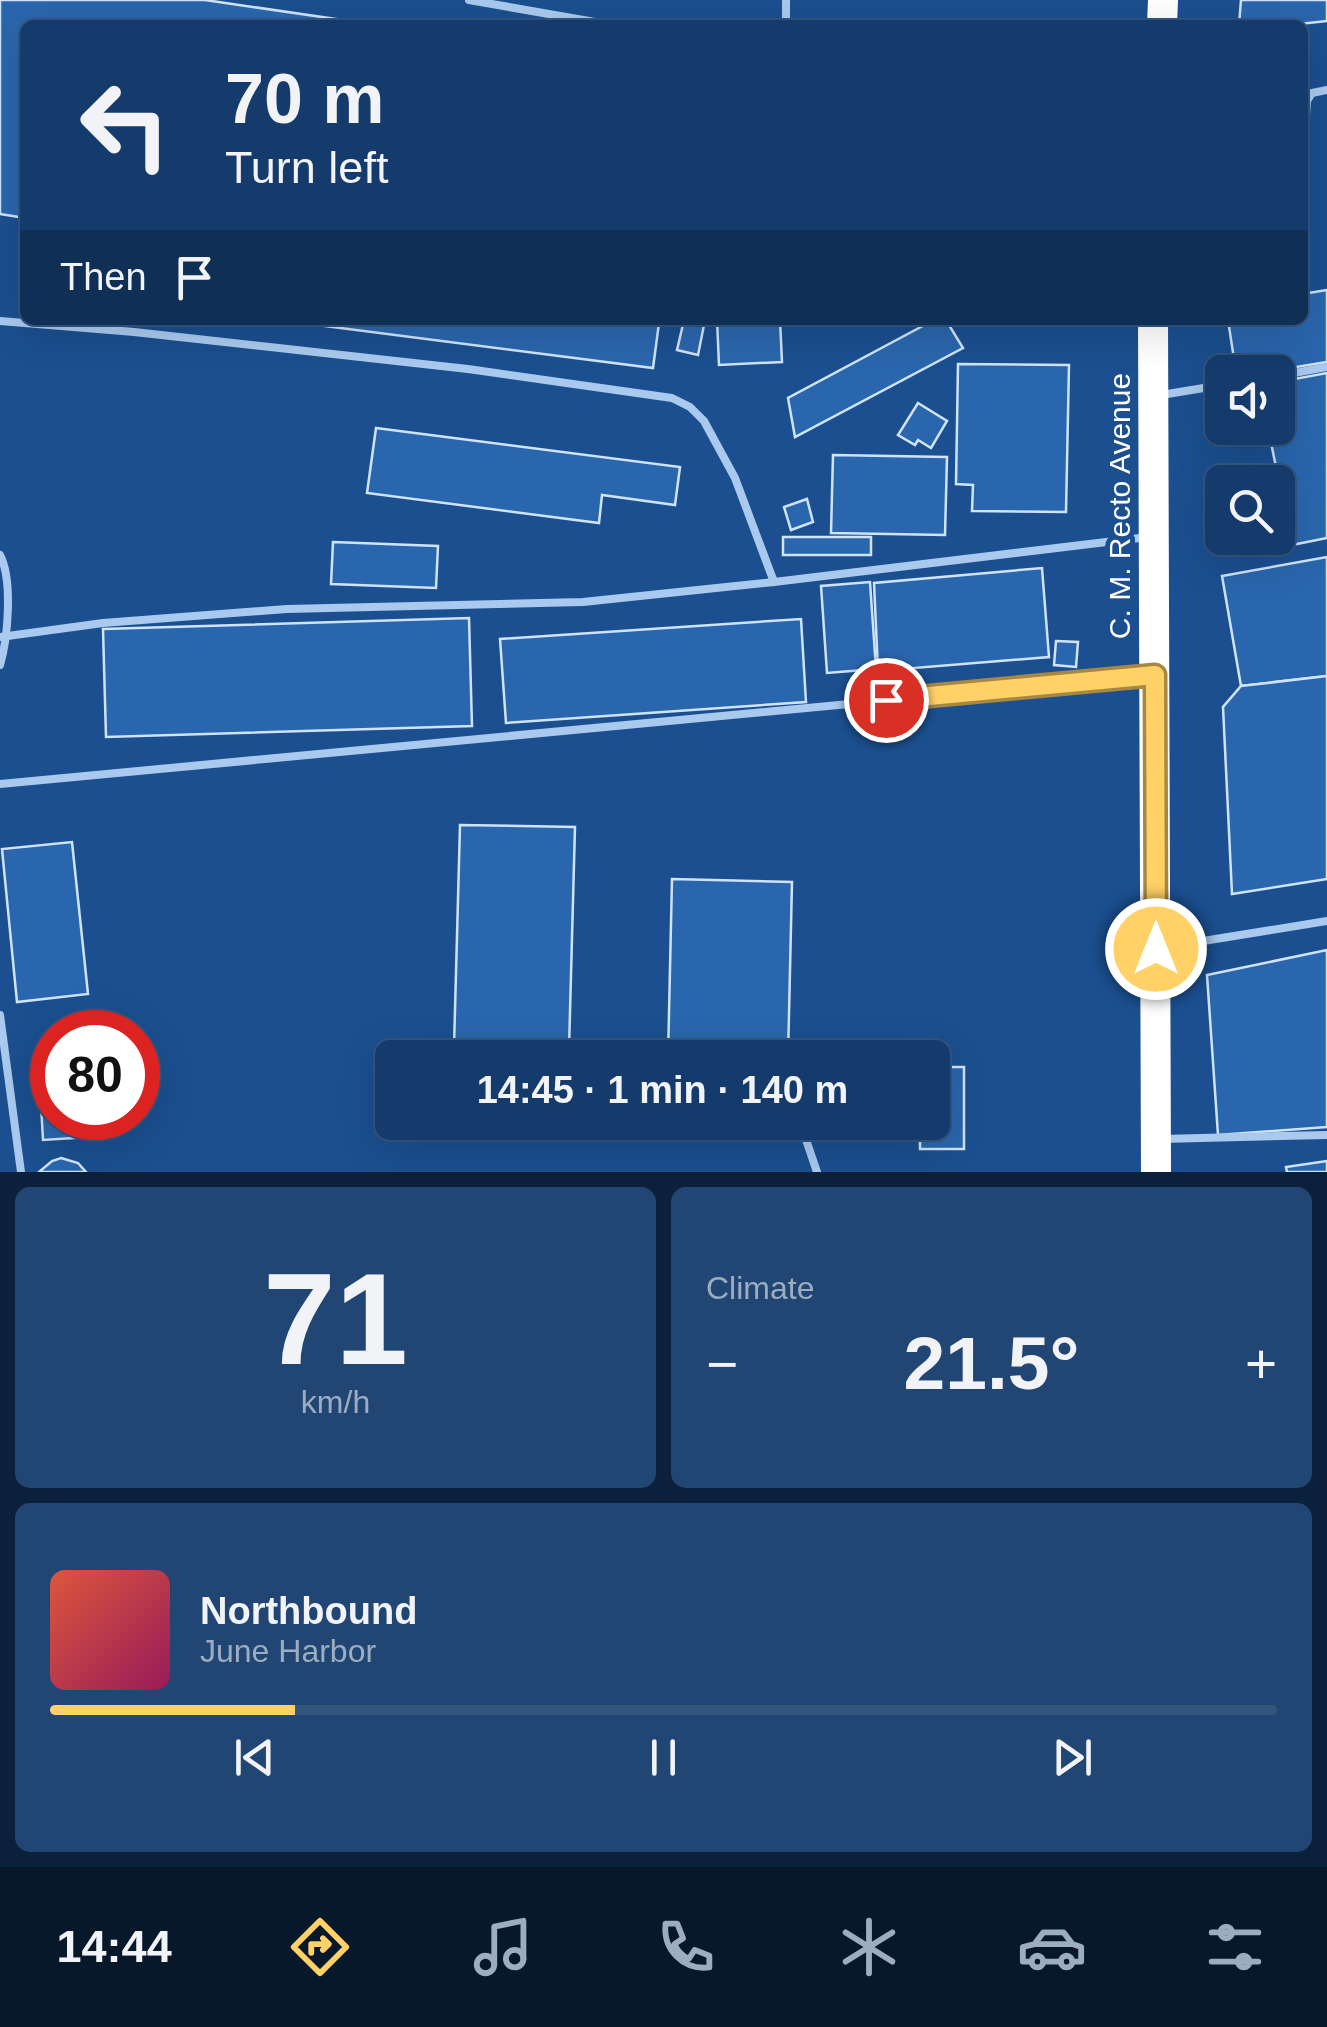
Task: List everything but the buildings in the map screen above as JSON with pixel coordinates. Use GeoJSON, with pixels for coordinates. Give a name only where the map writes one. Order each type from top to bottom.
{"type":"FeatureCollection","features":[{"type":"Feature","properties":{"kind":"highway","name":"C. M. Recto Avenue"},"geometry":{"type":"LineString","coordinates":[[1153,325],[1156,1172]]}},
{"type":"Feature","properties":{"kind":"lane"},"geometry":{"type":"LineString","coordinates":[[469,0],[583,20]]}},
{"type":"Feature","properties":{"kind":"lane"},"geometry":{"type":"LineString","coordinates":[[49,325],[450,367],[672,398],[690,406],[704,421],[735,478],[774,582]]}},
{"type":"Feature","properties":{"kind":"lane"},"geometry":{"type":"LineString","coordinates":[[1295,373],[1327,367]]}},
{"type":"Feature","properties":{"kind":"lane"},"geometry":{"type":"LineString","coordinates":[[1152,397],[1205,388]]}},
{"type":"Feature","properties":{"kind":"lane"},"geometry":{"type":"LineString","coordinates":[[4,637],[103,623],[286,608],[583,602],[1152,536]]}},
{"type":"Feature","properties":{"kind":"lane"},"geometry":{"type":"LineString","coordinates":[[0,555],[5,566],[0,665]]}},
{"type":"Feature","properties":{"kind":"lane"},"geometry":{"type":"LineString","coordinates":[[0,784],[1155,675]]}},
{"type":"Feature","properties":{"kind":"lane"},"geometry":{"type":"LineString","coordinates":[[1156,949],[1327,921]]}},
{"type":"Feature","properties":{"kind":"lane"},"geometry":{"type":"LineString","coordinates":[[0,1015],[21,1172]]}},
{"type":"Feature","properties":{"kind":"lane"},"geometry":{"type":"LineString","coordinates":[[1157,1139],[1327,1135]]}},
{"type":"Feature","properties":{"kind":"lane"},"geometry":{"type":"LineString","coordinates":[[806,1140],[817,1172]]}},
{"type":"Feature","properties":{"kind":"route"},"geometry":{"type":"LineString","coordinates":[[886,700],[1155,675],[1156,949]]}}]}
